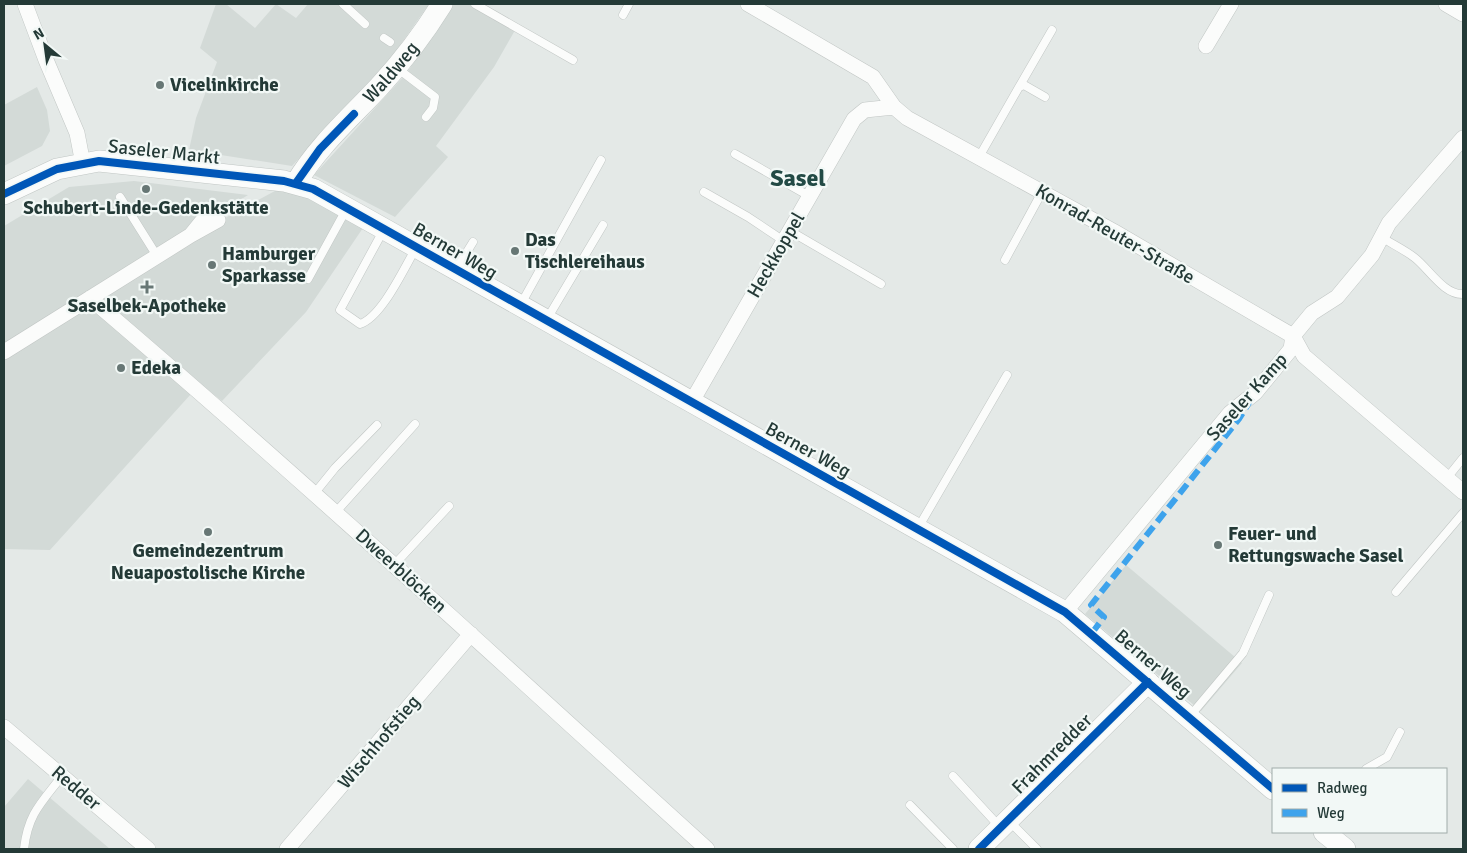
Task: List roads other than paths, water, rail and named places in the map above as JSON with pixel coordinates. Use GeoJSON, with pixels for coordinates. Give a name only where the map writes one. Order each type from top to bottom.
{"type":"FeatureCollection","features":[{"type":"Feature","properties":{"kind":"street"},"geometry":{"type":"LineString","coordinates":[[25,4],[77,133],[83,164]]}},
{"type":"Feature","properties":{"kind":"street","name":"Waldweg"},"geometry":{"type":"LineString","coordinates":[[296,183],[320,149],[395,67],[442,4]]}},
{"type":"Feature","properties":{"kind":"street","name":"Konrad-Reuter-Straße"},"geometry":{"type":"LineString","coordinates":[[748,4],[873,77],[894,107],[907,118],[1042,192],[1293,336],[1304,356],[1463,492]]}},
{"type":"Feature","properties":{"kind":"street"},"geometry":{"type":"LineString","coordinates":[[1206,46],[1231,4]]}},
{"type":"Feature","properties":{"kind":"street"},"geometry":{"type":"LineString","coordinates":[[1446,4],[1463,14]]}},
{"type":"Feature","properties":{"kind":"street","name":"Heckkoppel"},"geometry":{"type":"LineString","coordinates":[[691,403],[854,119],[865,110],[894,107]]}},
{"type":"Feature","properties":{"kind":"street","name":"Saseler Kamp"},"geometry":{"type":"LineString","coordinates":[[1065,612],[1230,413],[1255,393],[1291,349],[1293,336],[1312,313],[1337,297],[1372,255],[1389,223],[1463,138]]}},
{"type":"Feature","properties":{"kind":"street","name":"Saseler Markt"},"geometry":{"type":"LineString","coordinates":[[4,194],[46,174],[99,161],[296,183]]}},
{"type":"Feature","properties":{"kind":"street","name":"Berner Weg"},"geometry":{"type":"LineString","coordinates":[[296,183],[312,189],[347,208],[1065,612],[1272,787]]}},
{"type":"Feature","properties":{"kind":"street"},"geometry":{"type":"LineString","coordinates":[[4,352],[191,235]]}},
{"type":"Feature","properties":{"kind":"street","name":"Dweerblöcken"},"geometry":{"type":"LineString","coordinates":[[90,298],[188,382],[394,565],[707,849]]}},
{"type":"Feature","properties":{"kind":"street","name":"Wischhofstieg"},"geometry":{"type":"LineString","coordinates":[[287,849],[471,634]]}},
{"type":"Feature","properties":{"kind":"street","name":"Frahmredder"},"geometry":{"type":"LineString","coordinates":[[979,849],[1148,682]]}},
{"type":"Feature","properties":{"kind":"street","name":"Redder"},"geometry":{"type":"LineString","coordinates":[[4,727],[148,849]]}},
{"type":"Feature","properties":{"kind":"street"},"geometry":{"type":"LineString","coordinates":[[1325,833],[1345,849]]}},
{"type":"Feature","properties":{"kind":"lane"},"geometry":{"type":"LineString","coordinates":[[342,4],[365,24]]}},
{"type":"Feature","properties":{"kind":"lane"},"geometry":{"type":"LineString","coordinates":[[475,4],[573,60]]}},
{"type":"Feature","properties":{"kind":"lane"},"geometry":{"type":"LineString","coordinates":[[624,15],[629,4]]}},
{"type":"Feature","properties":{"kind":"lane"},"geometry":{"type":"LineString","coordinates":[[980,157],[1052,30]]}},
{"type":"Feature","properties":{"kind":"lane"},"geometry":{"type":"LineString","coordinates":[[395,67],[435,97],[433,108],[426,117]]}},
{"type":"Feature","properties":{"kind":"lane"},"geometry":{"type":"LineString","coordinates":[[1019,87],[1024,85],[1045,97]]}},
{"type":"Feature","properties":{"kind":"lane"},"geometry":{"type":"LineString","coordinates":[[735,154],[809,196]]}},
{"type":"Feature","properties":{"kind":"lane"},"geometry":{"type":"LineString","coordinates":[[520,306],[602,160]]}},
{"type":"Feature","properties":{"kind":"lane"},"geometry":{"type":"LineString","coordinates":[[704,192],[881,284]]}},
{"type":"Feature","properties":{"kind":"lane"},"geometry":{"type":"LineString","coordinates":[[1005,260],[1042,192]]}},
{"type":"Feature","properties":{"kind":"lane"},"geometry":{"type":"LineString","coordinates":[[120,197],[157,256]]}},
{"type":"Feature","properties":{"kind":"lane"},"geometry":{"type":"LineString","coordinates":[[308,279],[347,208]]}},
{"type":"Feature","properties":{"kind":"lane"},"geometry":{"type":"LineString","coordinates":[[546,321],[603,225]]}},
{"type":"Feature","properties":{"kind":"lane"},"geometry":{"type":"LineString","coordinates":[[384,230],[340,310],[360,324],[368,322],[391,292],[416,247]]}},
{"type":"Feature","properties":{"kind":"lane"},"geometry":{"type":"LineString","coordinates":[[1382,237],[1414,257],[1457,295],[1463,294]]}},
{"type":"Feature","properties":{"kind":"lane"},"geometry":{"type":"LineString","coordinates":[[456,270],[473,242]]}},
{"type":"Feature","properties":{"kind":"lane"},"geometry":{"type":"LineString","coordinates":[[917,530],[1007,375]]}},
{"type":"Feature","properties":{"kind":"lane"},"geometry":{"type":"LineString","coordinates":[[335,513],[415,424]]}},
{"type":"Feature","properties":{"kind":"lane"},"geometry":{"type":"LineString","coordinates":[[314,494],[335,468],[377,425]]}},
{"type":"Feature","properties":{"kind":"lane"},"geometry":{"type":"LineString","coordinates":[[1447,478],[1463,458]]}},
{"type":"Feature","properties":{"kind":"lane"},"geometry":{"type":"LineString","coordinates":[[394,565],[449,506]]}},
{"type":"Feature","properties":{"kind":"lane"},"geometry":{"type":"LineString","coordinates":[[1396,592],[1463,513]]}},
{"type":"Feature","properties":{"kind":"lane"},"geometry":{"type":"LineString","coordinates":[[1189,717],[1243,653],[1269,595]]}},
{"type":"Feature","properties":{"kind":"lane"},"geometry":{"type":"LineString","coordinates":[[1368,768],[1387,757],[1400,732]]}},
{"type":"Feature","properties":{"kind":"lane"},"geometry":{"type":"LineString","coordinates":[[24,849],[26,828],[37,808],[62,776]]}},
{"type":"Feature","properties":{"kind":"lane"},"geometry":{"type":"LineString","coordinates":[[953,776],[1004,824],[1037,849]]}},
{"type":"Feature","properties":{"kind":"lane"},"geometry":{"type":"LineString","coordinates":[[910,805],[953,849]]}},
{"type":"Feature","properties":{"kind":"place","name":"Vicelinkirche"},"geometry":{"type":"Point","coordinates":[160,85]}},
{"type":"Feature","properties":{"kind":"place","name":"Schubert-Linde-Gedenkstätte"},"geometry":{"type":"Point","coordinates":[146,189]}},
{"type":"Feature","properties":{"kind":"place","name":"Das Tischlereihaus"},"geometry":{"type":"Point","coordinates":[515,251]}},
{"type":"Feature","properties":{"kind":"place","name":"Hamburger Sparkasse"},"geometry":{"type":"Point","coordinates":[212,265]}},
{"type":"Feature","properties":{"kind":"place","name":"Saselbek-Apotheke"},"geometry":{"type":"Point","coordinates":[147,287]}},
{"type":"Feature","properties":{"kind":"place","name":"Edeka"},"geometry":{"type":"Point","coordinates":[121,368]}},
{"type":"Feature","properties":{"kind":"place","name":"Gemeindezentrum Neuapostolische Kirche"},"geometry":{"type":"Point","coordinates":[208,532]}},
{"type":"Feature","properties":{"kind":"place","name":"Feuer- und Rettungswache Sasel"},"geometry":{"type":"Point","coordinates":[1218,545]}},
{"type":"Feature","properties":{"kind":"district","name":"Sasel"},"geometry":{"type":"Point","coordinates":[798,178]}}]}
